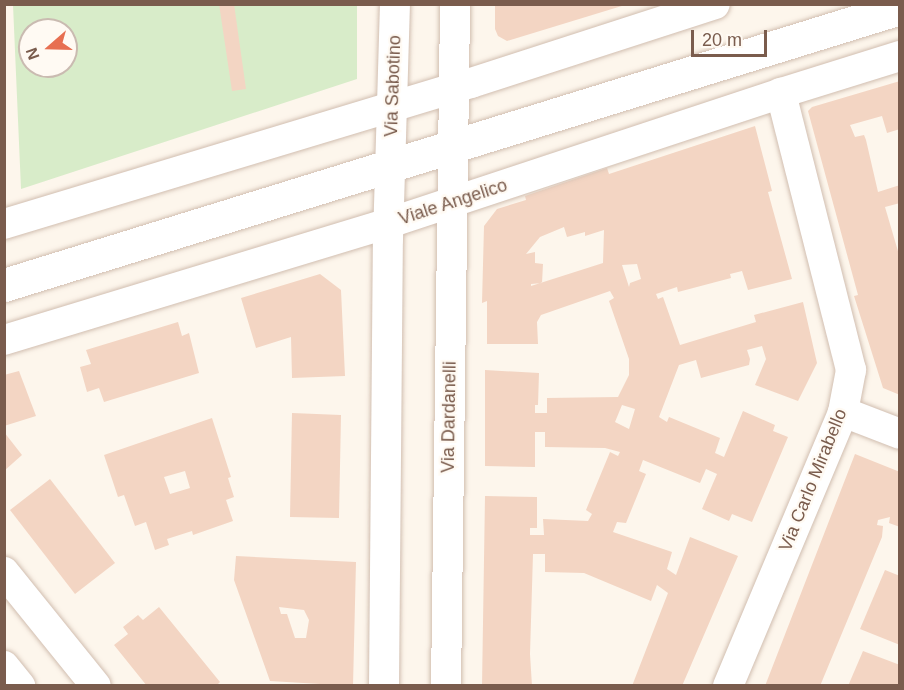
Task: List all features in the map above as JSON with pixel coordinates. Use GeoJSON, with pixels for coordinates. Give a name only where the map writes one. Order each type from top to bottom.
{"type":"FeatureCollection","features":[{"type":"Feature","properties":{"kind":"street","name":"Via Sabotino"},"geometry":{"type":"LineString","coordinates":[[390,167],[395,4]]}},
{"type":"Feature","properties":{"kind":"street"},"geometry":{"type":"LineString","coordinates":[[452,148],[454,4]]}},
{"type":"Feature","properties":{"kind":"street"},"geometry":{"type":"LineString","coordinates":[[4,224],[393,104],[453,88],[715,4]]}},
{"type":"Feature","properties":{"kind":"street"},"geometry":{"type":"LineString","coordinates":[[4,285],[900,8]]}},
{"type":"Feature","properties":{"kind":"street","name":"Viale Angelico"},"geometry":{"type":"LineString","coordinates":[[4,340],[388,223],[781,93],[900,57]]}},
{"type":"Feature","properties":{"kind":"street","name":"Via Carlo Mirabello"},"geometry":{"type":"LineString","coordinates":[[728,686],[843,412],[851,370],[781,93]]}},
{"type":"Feature","properties":{"kind":"street","name":"Via Dardanelli"},"geometry":{"type":"LineString","coordinates":[[446,686],[452,148]]}},
{"type":"Feature","properties":{"kind":"street"},"geometry":{"type":"LineString","coordinates":[[384,686],[390,167]]}},
{"type":"Feature","properties":{"kind":"street"},"geometry":{"type":"LineString","coordinates":[[843,412],[900,434]]}},
{"type":"Feature","properties":{"kind":"street"},"geometry":{"type":"LineString","coordinates":[[4,572],[96,686]]}},
{"type":"Feature","properties":{"kind":"street"},"geometry":{"type":"LineString","coordinates":[[4,666],[20,686]]}},
{"type":"Feature","properties":{"kind":"green space"},"geometry":{"type":"Polygon","coordinates":[[[13,5],[357,5],[357,79],[21,189],[13,5]]]}},
{"type":"Feature","properties":{"kind":"building"},"geometry":{"type":"Polygon","coordinates":[[[219,4],[234,4],[246,89],[232,91],[219,4]]]}},
{"type":"Feature","properties":{"kind":"building"},"geometry":{"type":"Polygon","coordinates":[[[495,4],[625,5],[507,41],[498,36],[495,29],[495,4]]]}},
{"type":"Feature","properties":{"kind":"building"},"geometry":{"type":"Polygon","coordinates":[[[900,81],[900,129],[887,133],[882,116],[850,125],[855,137],[864,135],[878,192],[900,185],[900,203],[885,207],[900,258],[900,395],[883,388],[854,296],[858,295],[808,111],[812,107],[900,81]]]}},
{"type":"Feature","properties":{"kind":"building"},"geometry":{"type":"Polygon","coordinates":[[[755,126],[772,191],[768,192],[792,279],[748,290],[742,271],[730,274],[731,278],[678,292],[677,287],[656,294],[658,299],[663,297],[680,345],[756,322],[754,315],[803,302],[817,363],[798,401],[755,385],[766,359],[762,346],[747,350],[749,365],[701,378],[696,360],[679,365],[659,417],[667,422],[669,417],[720,438],[715,453],[724,457],[743,411],[775,425],[773,431],[788,437],[752,522],[732,514],[729,521],[702,509],[717,474],[706,469],[700,483],[643,460],[639,471],[646,474],[626,523],[617,522],[613,532],[672,552],[667,569],[676,575],[690,537],[738,556],[682,686],[632,686],[668,593],[657,585],[651,601],[584,573],[545,572],[545,554],[533,554],[530,654],[532,686],[482,686],[485,496],[537,497],[537,528],[530,528],[530,535],[544,535],[543,519],[588,521],[592,514],[586,510],[610,452],[618,456],[620,452],[605,448],[545,447],[545,432],[535,432],[535,467],[485,466],[485,370],[539,373],[538,405],[535,405],[535,413],[547,413],[547,398],[618,397],[629,375],[629,359],[609,301],[614,298],[610,291],[541,315],[537,322],[538,344],[487,344],[487,301],[482,303],[484,226],[497,209],[526,200],[525,196],[607,168],[609,174],[755,126]],[[564,227],[540,237],[526,254],[535,252],[535,263],[543,264],[542,282],[603,263],[604,230],[585,236],[585,232],[567,237],[564,227]],[[637,264],[622,265],[629,287],[630,283],[641,279],[637,264]],[[622,405],[615,422],[629,429],[635,409],[622,405]]]}},
{"type":"Feature","properties":{"kind":"building"},"geometry":{"type":"Polygon","coordinates":[[[320,274],[341,290],[345,376],[292,378],[291,337],[256,348],[241,298],[320,274]]]}},
{"type":"Feature","properties":{"kind":"building"},"geometry":{"type":"Polygon","coordinates":[[[178,322],[182,336],[189,333],[199,373],[104,402],[99,388],[87,392],[80,367],[91,364],[86,350],[178,322]]]}},
{"type":"Feature","properties":{"kind":"building"},"geometry":{"type":"Polygon","coordinates":[[[19,371],[36,416],[4,426],[4,375],[19,371]]]}},
{"type":"Feature","properties":{"kind":"building"},"geometry":{"type":"Polygon","coordinates":[[[292,413],[341,415],[339,518],[290,517],[292,413]]]}},
{"type":"Feature","properties":{"kind":"building"},"geometry":{"type":"Polygon","coordinates":[[[212,418],[231,477],[228,478],[234,497],[226,500],[233,521],[193,535],[192,531],[167,539],[169,545],[155,550],[146,522],[135,526],[124,495],[118,497],[104,455],[212,418]],[[185,471],[164,477],[170,494],[190,488],[185,471]]]}},
{"type":"Feature","properties":{"kind":"building"},"geometry":{"type":"Polygon","coordinates":[[[4,432],[22,455],[4,471],[4,432]]]}},
{"type":"Feature","properties":{"kind":"building"},"geometry":{"type":"Polygon","coordinates":[[[855,454],[900,472],[900,527],[889,523],[890,517],[878,520],[877,525],[883,526],[882,537],[820,686],[765,686],[855,454]]]}},
{"type":"Feature","properties":{"kind":"building"},"geometry":{"type":"Polygon","coordinates":[[[50,479],[115,563],[75,594],[10,510],[50,479]]]}},
{"type":"Feature","properties":{"kind":"building"},"geometry":{"type":"Polygon","coordinates":[[[236,556],[356,562],[353,686],[270,681],[234,580],[236,556]],[[279,607],[281,614],[287,614],[295,638],[306,638],[309,620],[304,610],[279,607]]]}},
{"type":"Feature","properties":{"kind":"building"},"geometry":{"type":"Polygon","coordinates":[[[885,570],[900,576],[900,645],[860,629],[885,570]]]}},
{"type":"Feature","properties":{"kind":"building"},"geometry":{"type":"Polygon","coordinates":[[[159,607],[220,682],[216,686],[147,686],[114,645],[128,634],[123,627],[138,615],[143,620],[159,607]]]}},
{"type":"Feature","properties":{"kind":"building"},"geometry":{"type":"Polygon","coordinates":[[[863,651],[900,665],[900,686],[848,686],[863,651]]]}}]}
